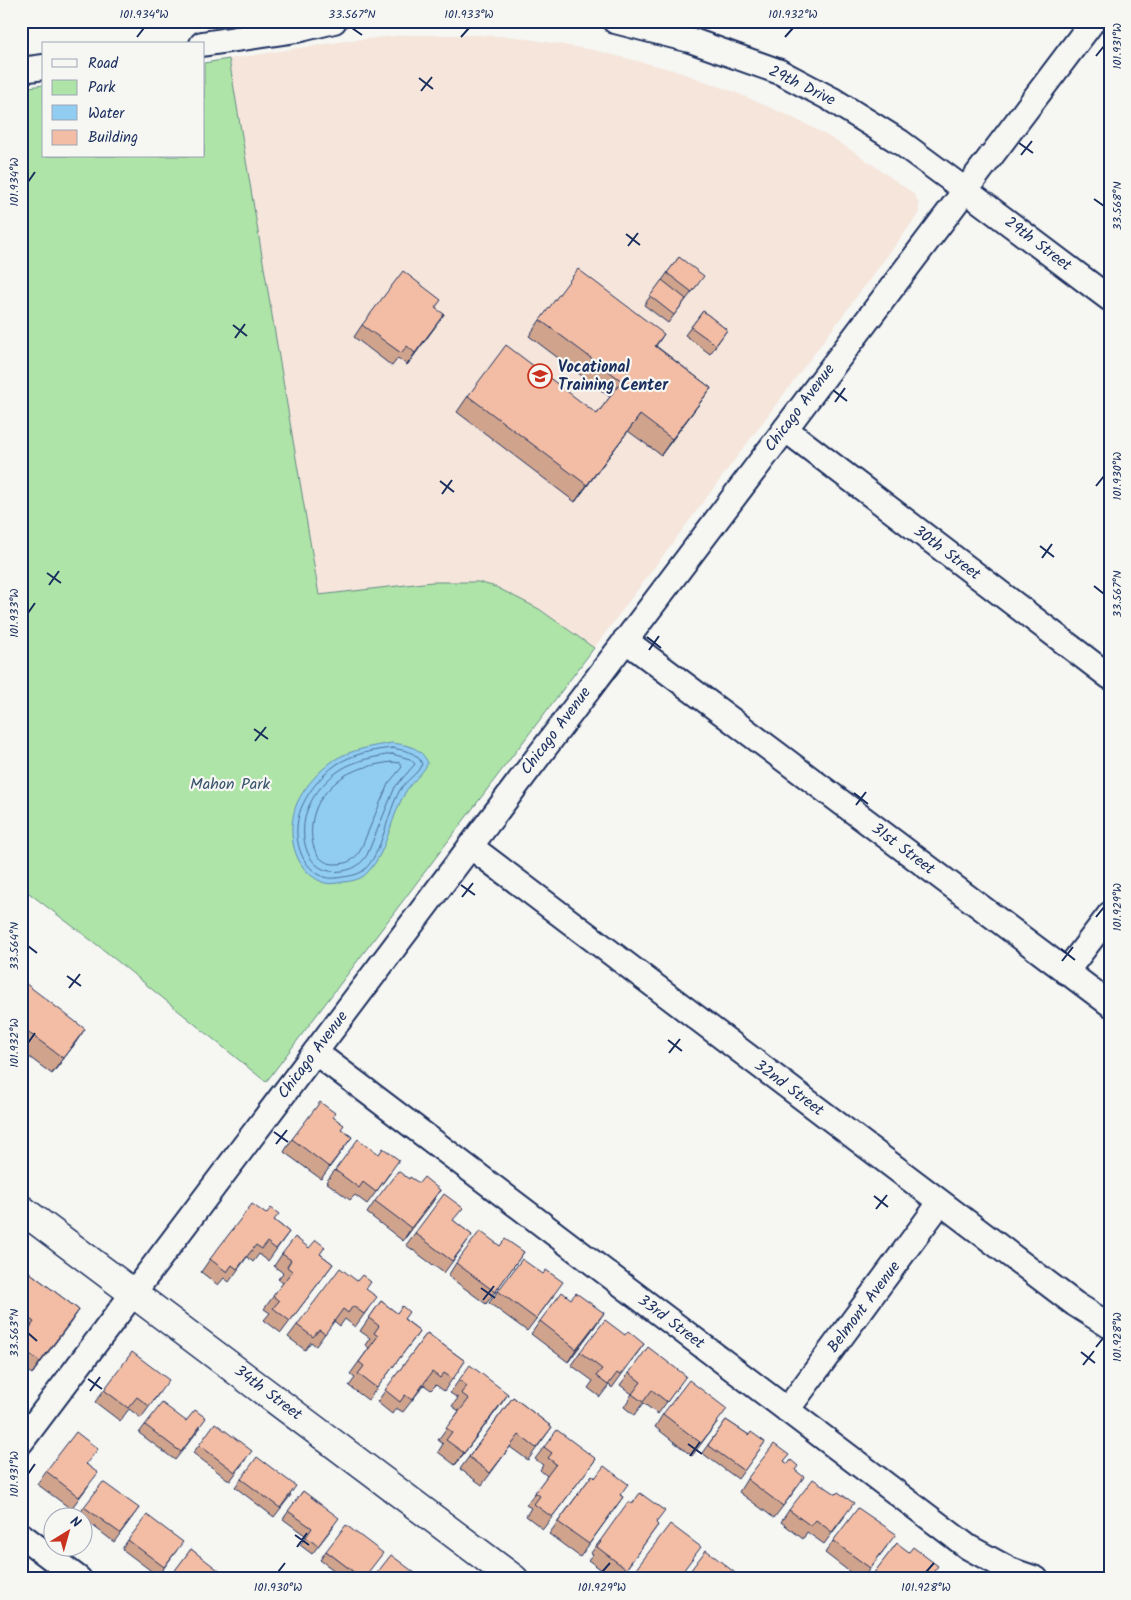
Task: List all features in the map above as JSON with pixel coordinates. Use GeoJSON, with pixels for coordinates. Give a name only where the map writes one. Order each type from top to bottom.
{"type":"FeatureCollection","features":[{"type":"Feature","properties":{"kind":"main road","name":"34th Street"},"geometry":{"type":"LineString","coordinates":[[21,1208],[514,1579]]}},
{"type":"Feature","properties":{"kind":"street"},"geometry":{"type":"LineString","coordinates":[[205,44],[297,30],[334,21]]}},
{"type":"Feature","properties":{"kind":"street","name":"29th Drive"},"geometry":{"type":"LineString","coordinates":[[615,21],[690,40],[780,72],[831,99],[892,137],[966,190]]}},
{"type":"Feature","properties":{"kind":"street","name":"Chicago Avenue"},"geometry":{"type":"LineString","coordinates":[[21,1442],[1093,21]]}},
{"type":"Feature","properties":{"kind":"street"},"geometry":{"type":"LineString","coordinates":[[21,70],[42,67]]}},
{"type":"Feature","properties":{"kind":"street","name":"29th Street"},"geometry":{"type":"LineString","coordinates":[[966,190],[1110,299]]}},
{"type":"Feature","properties":{"kind":"street","name":"30th Street"},"geometry":{"type":"LineString","coordinates":[[784,429],[1110,677]]}},
{"type":"Feature","properties":{"kind":"street","name":"31st Street"},"geometry":{"type":"LineString","coordinates":[[625,640],[1110,1004]]}},
{"type":"Feature","properties":{"kind":"street","name":"32nd Street"},"geometry":{"type":"LineString","coordinates":[[470,846],[1074,1304],[1110,1326]]}},
{"type":"Feature","properties":{"kind":"street"},"geometry":{"type":"LineString","coordinates":[[1066,972],[1110,914]]}},
{"type":"Feature","properties":{"kind":"street","name":"33rd Street"},"geometry":{"type":"LineString","coordinates":[[315,1052],[968,1547],[1010,1570],[1036,1579]]}},
{"type":"Feature","properties":{"kind":"street","name":"Belmont Avenue"},"geometry":{"type":"LineString","coordinates":[[787,1410],[940,1203]]}},
{"type":"Feature","properties":{"kind":"street"},"geometry":{"type":"LineString","coordinates":[[21,1535],[79,1579]]}},
{"type":"Feature","properties":{"kind":"shaded area","name":"Vocational Training Center"},"geometry":{"type":"Polygon","coordinates":[[[405,35],[516,37],[593,50],[673,70],[732,91],[817,130],[853,151],[913,193],[919,203],[917,216],[594,648],[539,609],[496,587],[478,582],[432,582],[319,595],[229,59],[345,41],[405,35]]]}},
{"type":"Feature","properties":{"kind":"green space","name":"Mahon Park"},"geometry":{"type":"Polygon","coordinates":[[[229,59],[319,595],[432,582],[478,582],[496,587],[539,609],[594,648],[266,1082],[100,947],[21,887],[21,88],[42,85],[42,158],[205,158],[205,63],[229,59]]]}},
{"type":"Feature","properties":{"kind":"water"},"geometry":{"type":"Polygon","coordinates":[[[392,743],[417,750],[422,753],[428,763],[405,793],[385,844],[375,864],[368,872],[360,878],[351,881],[333,884],[322,882],[304,868],[294,848],[292,825],[297,803],[313,779],[334,760],[354,751],[392,743]]]}},
{"type":"Feature","properties":{"kind":"building"},"geometry":{"type":"Polygon","coordinates":[[[679,257],[704,276],[692,292],[667,273],[679,257]]]}},
{"type":"Feature","properties":{"kind":"building"},"geometry":{"type":"Polygon","coordinates":[[[578,269],[664,334],[655,346],[711,388],[672,439],[640,415],[587,485],[468,396],[506,345],[597,414],[622,381],[540,320],[578,269]]]}},
{"type":"Feature","properties":{"kind":"building"},"geometry":{"type":"Polygon","coordinates":[[[403,271],[441,300],[435,308],[444,314],[415,353],[407,346],[401,353],[362,325],[403,271]]]}},
{"type":"Feature","properties":{"kind":"building"},"geometry":{"type":"Polygon","coordinates":[[[662,280],[686,299],[674,315],[650,296],[662,280]]]}},
{"type":"Feature","properties":{"kind":"building"},"geometry":{"type":"Polygon","coordinates":[[[703,311],[727,330],[716,345],[691,327],[703,311]]]}},
{"type":"Feature","properties":{"kind":"building"},"geometry":{"type":"Polygon","coordinates":[[[21,980],[85,1029],[63,1058],[21,1027],[21,980]]]}},
{"type":"Feature","properties":{"kind":"building"},"geometry":{"type":"Polygon","coordinates":[[[320,1102],[335,1113],[333,1117],[344,1125],[341,1129],[352,1137],[329,1167],[292,1139],[320,1102]]]}},
{"type":"Feature","properties":{"kind":"building"},"geometry":{"type":"Polygon","coordinates":[[[358,1139],[379,1154],[383,1148],[399,1160],[376,1192],[363,1182],[359,1188],[335,1170],[358,1139]]]}},
{"type":"Feature","properties":{"kind":"building"},"geometry":{"type":"Polygon","coordinates":[[[398,1171],[419,1183],[424,1177],[440,1190],[411,1228],[375,1201],[398,1171]]]}},
{"type":"Feature","properties":{"kind":"building"},"geometry":{"type":"Polygon","coordinates":[[[444,1194],[463,1208],[453,1220],[472,1235],[452,1261],[415,1233],[444,1194]]]}},
{"type":"Feature","properties":{"kind":"building"},"geometry":{"type":"Polygon","coordinates":[[[252,1204],[266,1214],[271,1208],[279,1214],[274,1220],[289,1232],[276,1249],[267,1242],[262,1249],[256,1245],[237,1269],[232,1265],[227,1272],[210,1259],[252,1204]]]}},
{"type":"Feature","properties":{"kind":"building"},"geometry":{"type":"Polygon","coordinates":[[[480,1231],[500,1246],[505,1239],[524,1252],[495,1292],[456,1263],[480,1231]]]}},
{"type":"Feature","properties":{"kind":"building"},"geometry":{"type":"Polygon","coordinates":[[[295,1237],[309,1248],[316,1240],[325,1247],[320,1254],[333,1264],[290,1321],[273,1308],[279,1301],[273,1296],[292,1271],[287,1267],[291,1260],[282,1254],[295,1237]]]}},
{"type":"Feature","properties":{"kind":"building"},"geometry":{"type":"Polygon","coordinates":[[[522,1259],[543,1274],[546,1270],[563,1282],[536,1319],[498,1291],[522,1259]]]}},
{"type":"Feature","properties":{"kind":"building"},"geometry":{"type":"Polygon","coordinates":[[[21,1266],[79,1310],[40,1362],[21,1347],[21,1340],[34,1322],[21,1313],[21,1266]]]}},
{"type":"Feature","properties":{"kind":"building"},"geometry":{"type":"Polygon","coordinates":[[[340,1268],[357,1281],[362,1275],[371,1282],[366,1289],[377,1297],[364,1314],[353,1306],[348,1313],[343,1309],[325,1334],[319,1330],[313,1337],[297,1325],[340,1268]]]}},
{"type":"Feature","properties":{"kind":"building"},"geometry":{"type":"Polygon","coordinates":[[[562,1292],[571,1299],[576,1293],[604,1313],[576,1349],[540,1321],[562,1292]]]}},
{"type":"Feature","properties":{"kind":"building"},"geometry":{"type":"Polygon","coordinates":[[[381,1301],[397,1313],[402,1306],[409,1312],[404,1319],[420,1331],[377,1388],[358,1374],[364,1366],[359,1362],[378,1336],[374,1333],[379,1326],[369,1318],[381,1301]]]}},
{"type":"Feature","properties":{"kind":"building"},"geometry":{"type":"Polygon","coordinates":[[[605,1320],[625,1335],[628,1331],[644,1344],[620,1375],[617,1373],[608,1385],[596,1376],[602,1369],[580,1352],[605,1320]]]}},
{"type":"Feature","properties":{"kind":"building"},"geometry":{"type":"Polygon","coordinates":[[[427,1333],[465,1361],[453,1379],[444,1373],[440,1378],[432,1372],[412,1400],[405,1395],[400,1402],[385,1390],[427,1333]]]}},
{"type":"Feature","properties":{"kind":"building"},"geometry":{"type":"Polygon","coordinates":[[[648,1347],[686,1376],[667,1402],[652,1390],[643,1402],[632,1394],[641,1382],[629,1373],[648,1347]]]}},
{"type":"Feature","properties":{"kind":"building"},"geometry":{"type":"Polygon","coordinates":[[[132,1352],[169,1380],[149,1406],[137,1397],[128,1408],[104,1390],[132,1352]]]}},
{"type":"Feature","properties":{"kind":"building"},"geometry":{"type":"Polygon","coordinates":[[[470,1365],[508,1394],[464,1453],[446,1440],[452,1432],[446,1428],[469,1399],[461,1393],[467,1386],[459,1380],[470,1365]]]}},
{"type":"Feature","properties":{"kind":"building"},"geometry":{"type":"Polygon","coordinates":[[[689,1380],[727,1409],[701,1443],[663,1414],[689,1380]]]}},
{"type":"Feature","properties":{"kind":"building"},"geometry":{"type":"Polygon","coordinates":[[[513,1397],[552,1427],[536,1448],[519,1435],[490,1473],[469,1457],[513,1397]]]}},
{"type":"Feature","properties":{"kind":"building"},"geometry":{"type":"Polygon","coordinates":[[[162,1403],[186,1421],[195,1410],[206,1418],[181,1452],[145,1425],[162,1403]]]}},
{"type":"Feature","properties":{"kind":"building"},"geometry":{"type":"Polygon","coordinates":[[[726,1420],[749,1435],[751,1432],[765,1442],[744,1471],[708,1445],[726,1420]]]}},
{"type":"Feature","properties":{"kind":"building"},"geometry":{"type":"Polygon","coordinates":[[[215,1423],[252,1451],[235,1472],[199,1445],[215,1423]]]}},
{"type":"Feature","properties":{"kind":"building"},"geometry":{"type":"Polygon","coordinates":[[[557,1430],[596,1459],[552,1517],[534,1504],[540,1496],[535,1492],[556,1464],[548,1458],[552,1453],[544,1447],[557,1430]]]}},
{"type":"Feature","properties":{"kind":"building"},"geometry":{"type":"Polygon","coordinates":[[[76,1432],[98,1449],[86,1464],[98,1473],[79,1497],[46,1471],[76,1432]]]}},
{"type":"Feature","properties":{"kind":"building"},"geometry":{"type":"Polygon","coordinates":[[[774,1444],[789,1455],[784,1461],[788,1464],[791,1460],[798,1466],[795,1470],[804,1477],[783,1506],[747,1479],[774,1444]]]}},
{"type":"Feature","properties":{"kind":"building"},"geometry":{"type":"Polygon","coordinates":[[[257,1457],[296,1486],[280,1508],[241,1479],[257,1457]]]}},
{"type":"Feature","properties":{"kind":"building"},"geometry":{"type":"Polygon","coordinates":[[[604,1466],[628,1484],[620,1495],[623,1497],[589,1544],[558,1522],[592,1475],[595,1478],[604,1466]]]}},
{"type":"Feature","properties":{"kind":"building"},"geometry":{"type":"Polygon","coordinates":[[[813,1479],[854,1503],[832,1532],[816,1520],[811,1526],[789,1510],[813,1479]]]}},
{"type":"Feature","properties":{"kind":"building"},"geometry":{"type":"Polygon","coordinates":[[[103,1482],[139,1508],[120,1533],[92,1513],[92,1508],[84,1507],[103,1482]]]}},
{"type":"Feature","properties":{"kind":"building"},"geometry":{"type":"Polygon","coordinates":[[[303,1491],[339,1518],[318,1546],[306,1537],[312,1528],[288,1511],[303,1491]]]}},
{"type":"Feature","properties":{"kind":"building"},"geometry":{"type":"Polygon","coordinates":[[[640,1493],[665,1511],[656,1523],[658,1525],[626,1569],[597,1547],[628,1502],[632,1504],[640,1493]]]}},
{"type":"Feature","properties":{"kind":"building"},"geometry":{"type":"Polygon","coordinates":[[[858,1508],[896,1534],[870,1568],[833,1541],[858,1508]]]}},
{"type":"Feature","properties":{"kind":"building"},"geometry":{"type":"Polygon","coordinates":[[[147,1515],[183,1542],[164,1567],[128,1540],[147,1515]]]}},
{"type":"Feature","properties":{"kind":"building"},"geometry":{"type":"Polygon","coordinates":[[[670,1524],[701,1547],[677,1579],[632,1579],[630,1577],[670,1524]]]}},
{"type":"Feature","properties":{"kind":"building"},"geometry":{"type":"Polygon","coordinates":[[[346,1525],[383,1553],[363,1579],[326,1551],[346,1525]]]}},
{"type":"Feature","properties":{"kind":"building"},"geometry":{"type":"Polygon","coordinates":[[[897,1543],[909,1552],[913,1547],[938,1566],[928,1579],[879,1579],[873,1574],[897,1543]]]}},
{"type":"Feature","properties":{"kind":"building"},"geometry":{"type":"Polygon","coordinates":[[[191,1549],[226,1576],[224,1579],[181,1579],[173,1573],[191,1549]]]}},
{"type":"Feature","properties":{"kind":"building"},"geometry":{"type":"Polygon","coordinates":[[[706,1550],[739,1576],[737,1579],[684,1579],[706,1550]]]}},
{"type":"Feature","properties":{"kind":"building"},"geometry":{"type":"Polygon","coordinates":[[[391,1555],[423,1579],[374,1579],[391,1555]]]}},
{"type":"Feature","properties":{"kind":"place","name":"Vocational Training Center"},"geometry":{"type":"Point","coordinates":[540,376]}}]}
